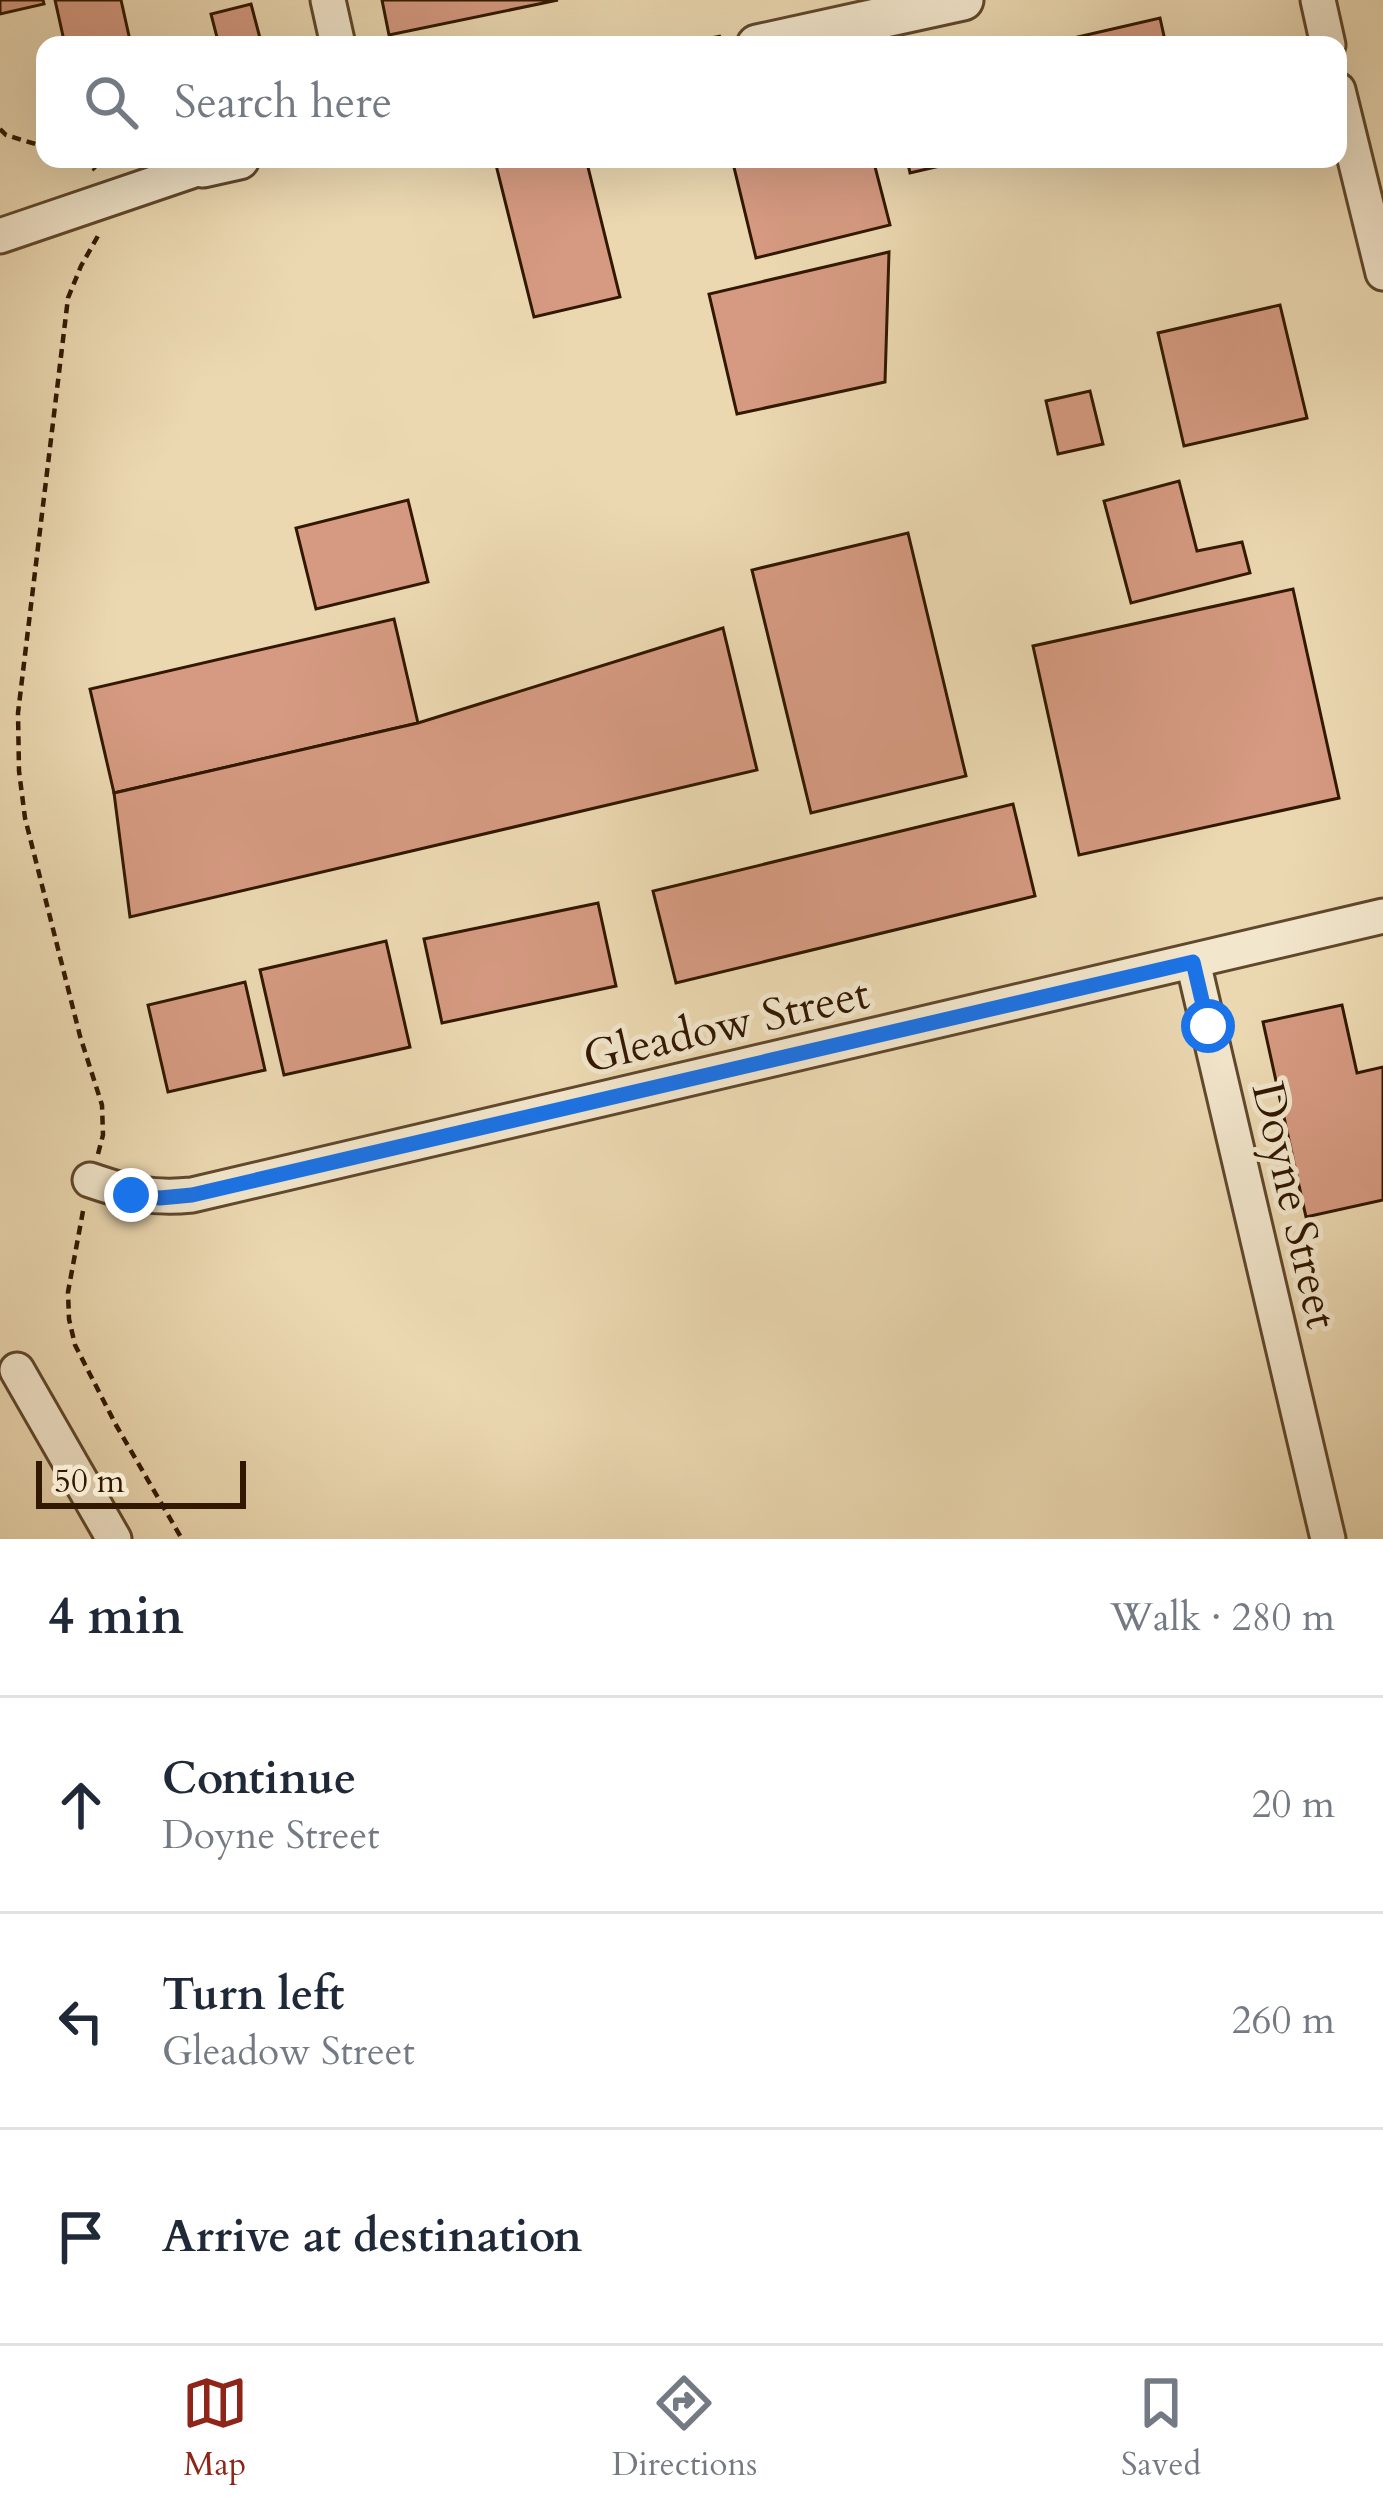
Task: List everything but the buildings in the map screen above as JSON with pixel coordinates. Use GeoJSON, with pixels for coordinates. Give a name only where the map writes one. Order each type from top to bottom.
{"type":"FeatureCollection","features":[{"type":"Feature","properties":{"kind":"street"},"geometry":{"type":"LineString","coordinates":[[328,0],[336,36]]}},
{"type":"Feature","properties":{"kind":"street"},"geometry":{"type":"LineString","coordinates":[[791,36],[901,7],[963,0]]}},
{"type":"Feature","properties":{"kind":"street"},"geometry":{"type":"LineString","coordinates":[[1318,0],[1326,36]]}},
{"type":"Feature","properties":{"kind":"street"},"geometry":{"type":"LineString","coordinates":[[1347,126],[1383,272]]}},
{"type":"Feature","properties":{"kind":"street"},"geometry":{"type":"LineString","coordinates":[[0,236],[206,168]]}},
{"type":"Feature","properties":{"kind":"street","name":"Gleadow Street"},"geometry":{"type":"LineString","coordinates":[[90,1180],[131,1195],[192,1195],[1383,916]]}},
{"type":"Feature","properties":{"kind":"street","name":"Doyne Street"},"geometry":{"type":"LineString","coordinates":[[1193,962],[1328,1539]]}},
{"type":"Feature","properties":{"kind":"street"},"geometry":{"type":"LineString","coordinates":[[16,1370],[114,1539]]}},
{"type":"Feature","properties":{"kind":"path"},"geometry":{"type":"LineString","coordinates":[[0,129],[36,144]]}},
{"type":"Feature","properties":{"kind":"path"},"geometry":{"type":"LineString","coordinates":[[93,168],[113,198],[68,298],[18,713],[19,771],[25,818],[102,1105],[104,1136],[69,1280],[69,1319],[75,1345],[107,1408],[182,1539]]}},
{"type":"Feature","properties":{"kind":"route"},"geometry":{"type":"LineString","coordinates":[[131,1195],[192,1195],[1193,962],[1208,1026]]}}]}
